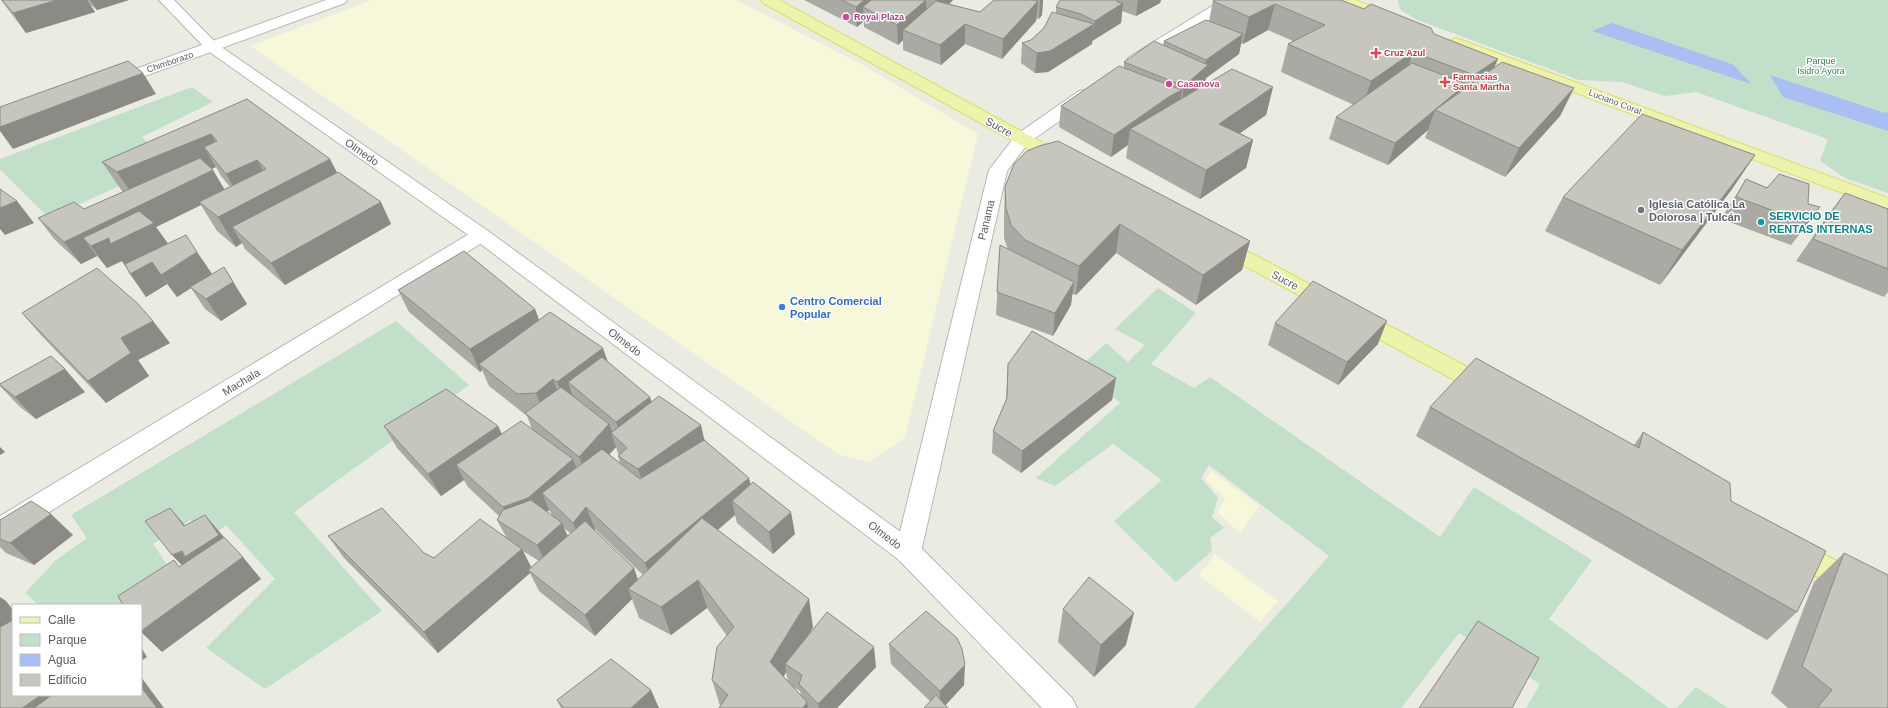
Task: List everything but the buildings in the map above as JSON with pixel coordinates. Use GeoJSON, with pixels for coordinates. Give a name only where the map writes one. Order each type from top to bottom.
{"type":"FeatureCollection","features":[{"type":"Feature","properties":{"kind":"main road","name":"Sucre"},"geometry":{"type":"LineString","coordinates":[[768,0],[1078,169]]}},
{"type":"Feature","properties":{"kind":"main road"},"geometry":{"type":"LineString","coordinates":[[1342,0],[1409,25]]}},
{"type":"Feature","properties":{"kind":"main road","name":"Luciano Coral"},"geometry":{"type":"LineString","coordinates":[[1439,36],[1888,204]]}},
{"type":"Feature","properties":{"kind":"main road","name":"Sucre"},"geometry":{"type":"LineString","coordinates":[[1198,233],[1508,399]]}},
{"type":"Feature","properties":{"kind":"main road"},"geometry":{"type":"LineString","coordinates":[[1775,541],[1888,602]]}},
{"type":"Feature","properties":{"kind":"street","name":"Olmedo"},"geometry":{"type":"LineString","coordinates":[[166,0],[212,47],[481,235],[908,552],[1062,708]]}},
{"type":"Feature","properties":{"kind":"street","name":"Chimborazo"},"geometry":{"type":"LineString","coordinates":[[103,86],[340,0]]}},
{"type":"Feature","properties":{"kind":"street"},"geometry":{"type":"LineString","coordinates":[[1120,71],[1232,0]]}},
{"type":"Feature","properties":{"kind":"street","name":"Panama"},"geometry":{"type":"LineString","coordinates":[[908,552],[998,170],[1022,139],[1100,84]]}},
{"type":"Feature","properties":{"kind":"street","name":"Machala"},"geometry":{"type":"LineString","coordinates":[[0,529],[481,235]]}},
{"type":"Feature","properties":{"kind":"shaded area","name":"Centro Comercial Popular"},"geometry":{"type":"Polygon","coordinates":[[[372,0],[736,0],[863,65],[978,134],[905,438],[869,462],[839,455],[441,177],[250,46],[372,0]]]}},
{"type":"Feature","properties":{"kind":"shaded area"},"geometry":{"type":"Polygon","coordinates":[[[1212,471],[1259,506],[1240,533],[1217,512],[1225,499],[1205,479],[1212,471]]]}},
{"type":"Feature","properties":{"kind":"shaded area"},"geometry":{"type":"Polygon","coordinates":[[[1215,554],[1278,601],[1260,622],[1199,575],[1215,554]]]}},
{"type":"Feature","properties":{"kind":"green space","name":"Parque Isidro Ayora"},"geometry":{"type":"Polygon","coordinates":[[[1398,0],[1888,0],[1888,193],[1845,178],[1820,161],[1828,139],[1696,92],[1665,96],[1622,82],[1579,80],[1415,19],[1400,9],[1398,0]]]}},
{"type":"Feature","properties":{"kind":"green space"},"geometry":{"type":"Polygon","coordinates":[[[192,87],[213,102],[142,137],[167,164],[49,218],[0,169],[0,159],[192,87]]]}},
{"type":"Feature","properties":{"kind":"green space"},"geometry":{"type":"Polygon","coordinates":[[[1158,288],[1196,313],[1151,364],[1194,388],[1210,377],[1440,537],[1474,487],[1592,560],[1549,619],[1669,708],[1526,708],[1540,684],[1459,633],[1401,708],[1194,708],[1329,556],[1209,465],[1201,478],[1218,498],[1212,517],[1224,528],[1210,538],[1212,551],[1176,582],[1114,521],[1162,480],[1113,444],[1055,486],[1036,478],[1120,403],[1079,368],[1106,343],[1128,362],[1145,345],[1115,329],[1158,288]]]}},
{"type":"Feature","properties":{"kind":"green space"},"geometry":{"type":"Polygon","coordinates":[[[396,321],[469,385],[294,512],[382,611],[265,689],[206,648],[275,579],[226,525],[211,537],[190,520],[153,544],[178,581],[142,604],[38,604],[25,593],[56,560],[87,538],[71,515],[396,321]]]}},
{"type":"Feature","properties":{"kind":"green space"},"geometry":{"type":"Polygon","coordinates":[[[1696,687],[1728,708],[1677,708],[1696,687]]]}},
{"type":"Feature","properties":{"kind":"water"},"geometry":{"type":"Polygon","coordinates":[[[1612,23],[1734,65],[1751,84],[1592,31],[1612,23]]]}},
{"type":"Feature","properties":{"kind":"water"},"geometry":{"type":"Polygon","coordinates":[[[1770,75],[1885,113],[1888,112],[1888,131],[1783,97],[1770,75]]]}},
{"type":"Feature","properties":{"kind":"place","name":"Royal Plaza"},"geometry":{"type":"Point","coordinates":[846,17]}},
{"type":"Feature","properties":{"kind":"place","name":"Cruz Azul"},"geometry":{"type":"Point","coordinates":[1376,53]}},
{"type":"Feature","properties":{"kind":"place","name":"Farmacias Santa Martha"},"geometry":{"type":"Point","coordinates":[1445,82]}},
{"type":"Feature","properties":{"kind":"place","name":"Casanova"},"geometry":{"type":"Point","coordinates":[1169,84]}},
{"type":"Feature","properties":{"kind":"place","name":"Iglesia Católica La Dolorosa | Tulcán"},"geometry":{"type":"Point","coordinates":[1641,210]}},
{"type":"Feature","properties":{"kind":"place","name":"SERVICIO DE RENTAS INTERNAS"},"geometry":{"type":"Point","coordinates":[1761,222]}},
{"type":"Feature","properties":{"kind":"place","name":"Centro Comercial Popular"},"geometry":{"type":"Point","coordinates":[782,307]}}]}
